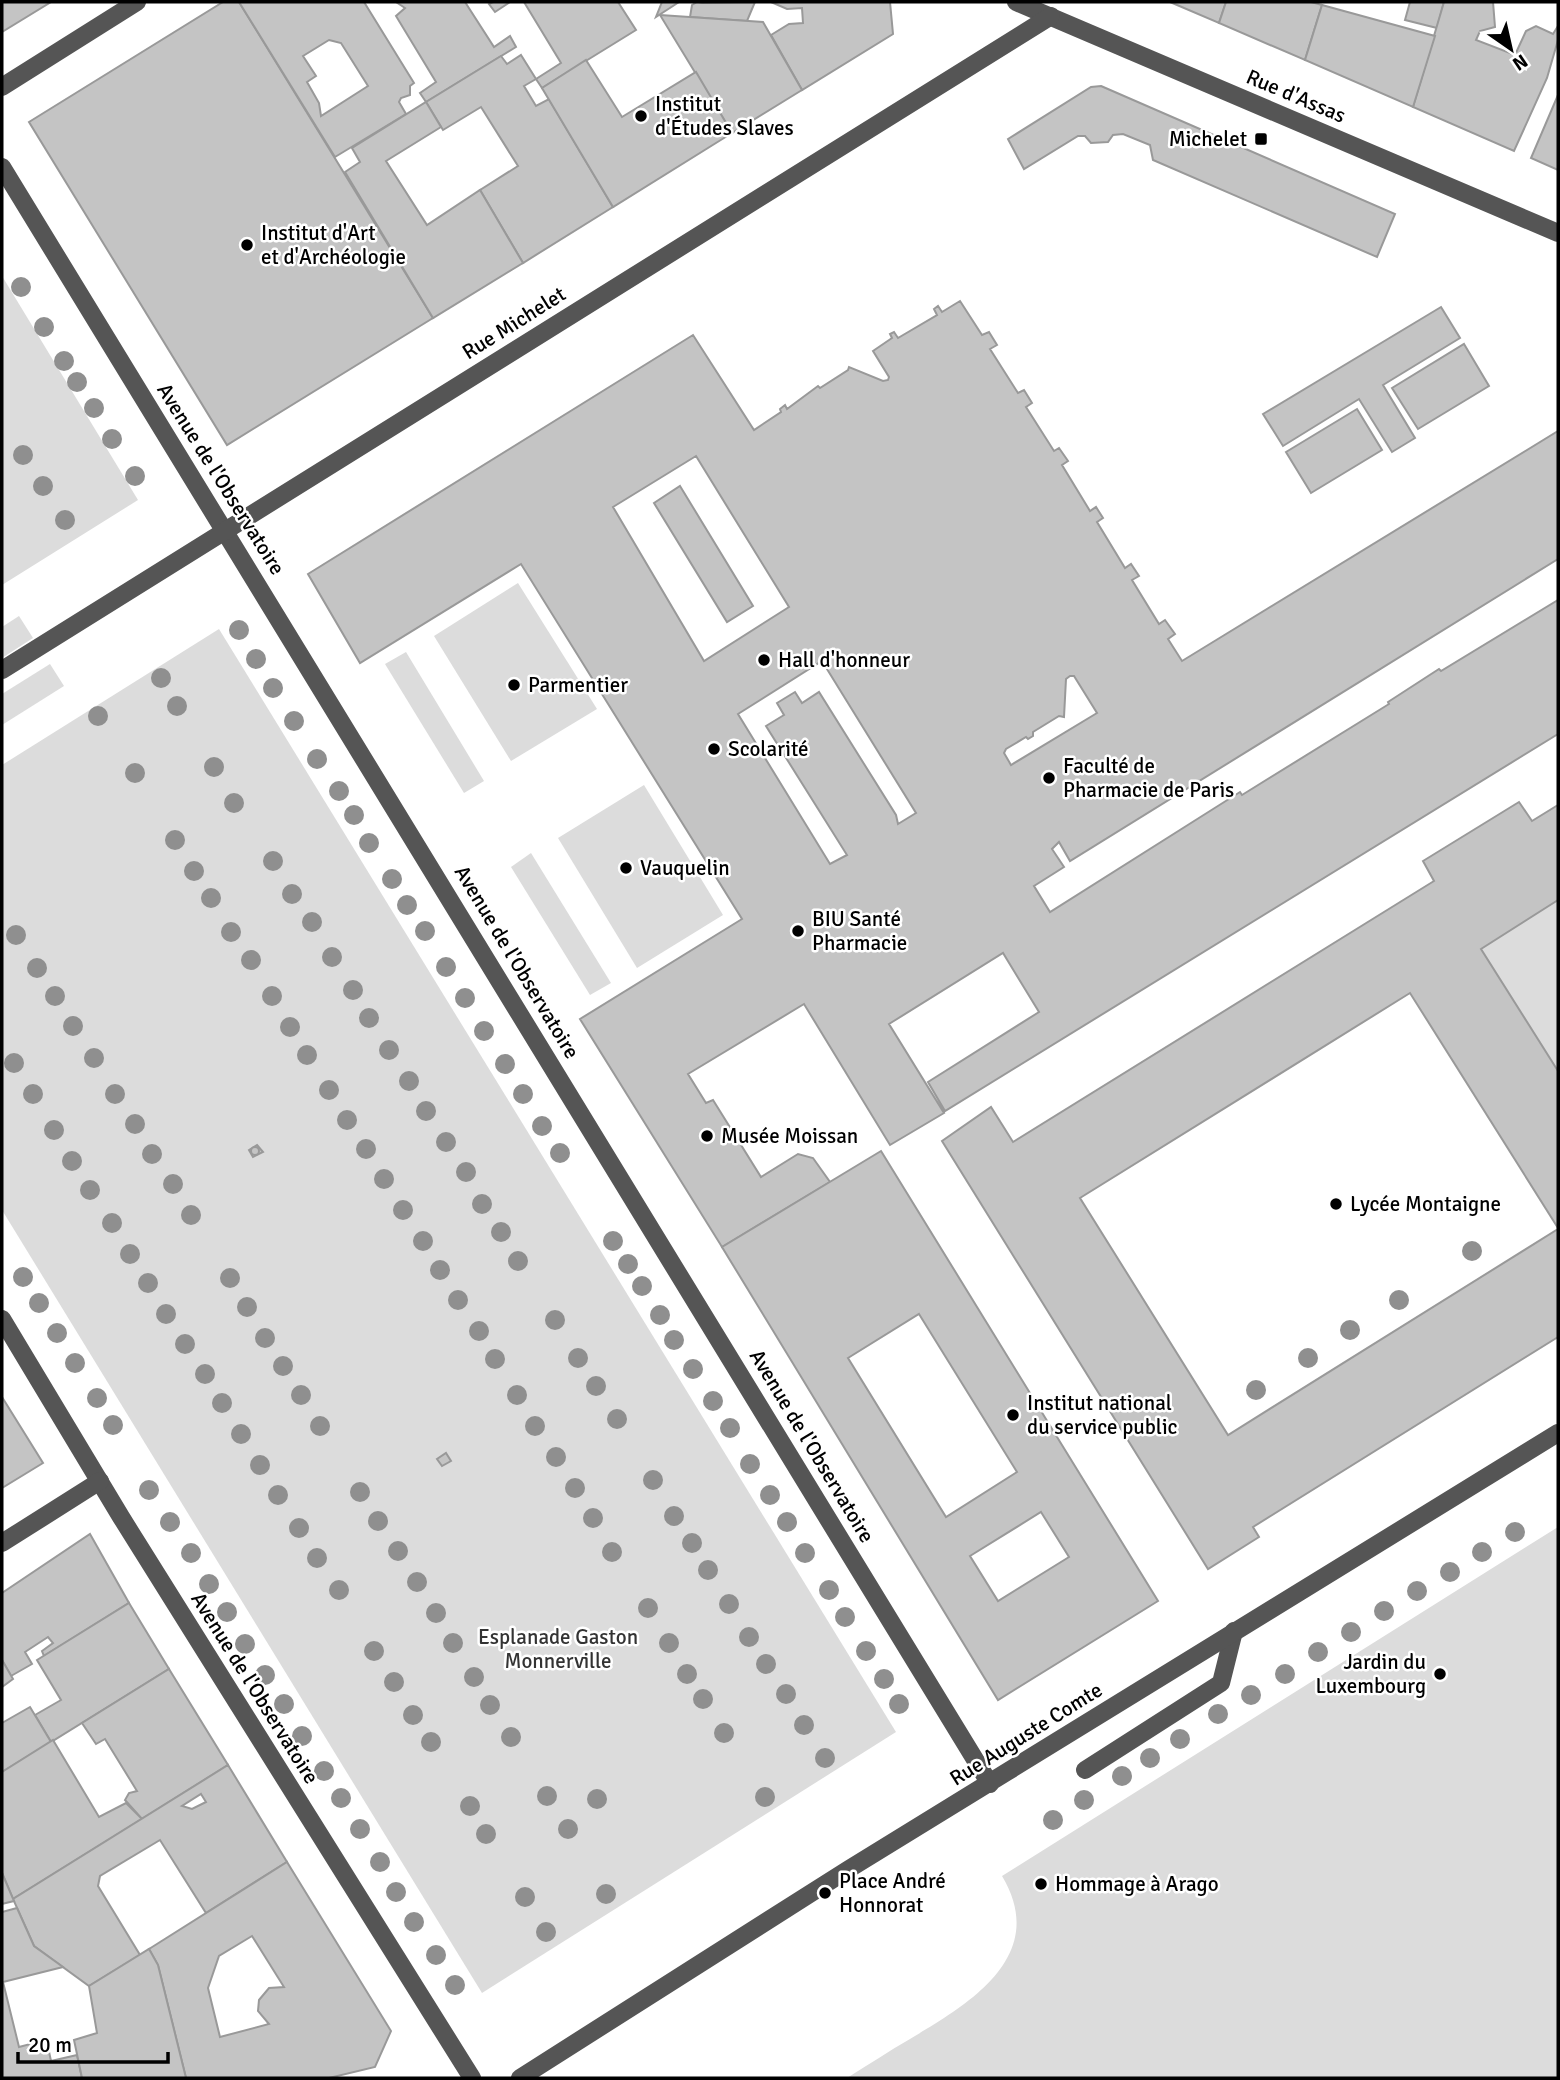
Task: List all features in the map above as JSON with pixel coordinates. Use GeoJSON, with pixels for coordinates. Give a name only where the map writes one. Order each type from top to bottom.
{"type":"FeatureCollection","features":[{"type":"Feature","properties":{"kind":"street"},"geometry":{"type":"LineString","coordinates":[[2,88],[137,2]]}},
{"type":"Feature","properties":{"kind":"street","name":"Rue d'Assas"},"geometry":{"type":"LineString","coordinates":[[1016,2],[1055,9],[1558,233]]}},
{"type":"Feature","properties":{"kind":"street","name":"Rue Michelet"},"geometry":{"type":"LineString","coordinates":[[2,670],[1055,9]]}},
{"type":"Feature","properties":{"kind":"street","name":"Avenue de l'Observatoire"},"geometry":{"type":"LineString","coordinates":[[2,167],[990,1784]]}},
{"type":"Feature","properties":{"kind":"street","name":"Avenue de l'Observatoire"},"geometry":{"type":"LineString","coordinates":[[2,1319],[472,2078]]}},
{"type":"Feature","properties":{"kind":"street","name":"Rue Auguste Comte"},"geometry":{"type":"LineString","coordinates":[[520,2078],[1234,1631],[1558,1433]]}},
{"type":"Feature","properties":{"kind":"street"},"geometry":{"type":"LineString","coordinates":[[2,1543],[100,1481]]}},
{"type":"Feature","properties":{"kind":"street"},"geometry":{"type":"LineString","coordinates":[[1085,1770],[1221,1682],[1234,1631]]}},
{"type":"Feature","properties":{"kind":"green space"},"geometry":{"type":"Polygon","coordinates":[[[2,276],[138,500],[2,585],[2,276]]]}},
{"type":"Feature","properties":{"kind":"green space"},"geometry":{"type":"Polygon","coordinates":[[[518,583],[597,709],[511,761],[434,636],[518,583]]]}},
{"type":"Feature","properties":{"kind":"green space"},"geometry":{"type":"Polygon","coordinates":[[[19,616],[33,638],[2,658],[2,627],[19,616]]]}},
{"type":"Feature","properties":{"kind":"green space","name":"Esplanade Gaston Monnerville"},"geometry":{"type":"Polygon","coordinates":[[[219,629],[896,1732],[482,1993],[2,1210],[2,765],[219,629]]]}},
{"type":"Feature","properties":{"kind":"green space"},"geometry":{"type":"Polygon","coordinates":[[[406,652],[484,781],[464,793],[385,664],[406,652]]]}},
{"type":"Feature","properties":{"kind":"green space"},"geometry":{"type":"Polygon","coordinates":[[[50,664],[64,686],[2,725],[2,694],[50,664]]]}},
{"type":"Feature","properties":{"kind":"green space"},"geometry":{"type":"Polygon","coordinates":[[[644,785],[723,915],[637,968],[558,838],[644,785]]]}},
{"type":"Feature","properties":{"kind":"green space"},"geometry":{"type":"Polygon","coordinates":[[[531,853],[611,983],[590,995],[511,867],[531,853]]]}},
{"type":"Feature","properties":{"kind":"green space"},"geometry":{"type":"Polygon","coordinates":[[[1558,900],[1558,1071],[1481,949],[1558,900]]]}},
{"type":"Feature","properties":{"kind":"green space","name":"Jardin du Luxembourg"},"geometry":{"type":"Polygon","coordinates":[[[1558,1527],[1558,2078],[847,2078],[956,2010],[996,1974],[1010,1954],[1016,1930],[1014,1905],[1002,1876],[1558,1527]]]}},
{"type":"Feature","properties":{"kind":"building"},"geometry":{"type":"Polygon","coordinates":[[[2,2],[51,2],[2,32],[2,2]]]}},
{"type":"Feature","properties":{"kind":"building","name":"Institut d'Art et d'Archéologie"},"geometry":{"type":"Polygon","coordinates":[[[223,2],[239,2],[433,318],[227,445],[29,122],[223,2]]]}},
{"type":"Feature","properties":{"kind":"building"},"geometry":{"type":"Polygon","coordinates":[[[239,2],[364,2],[414,83],[410,86],[410,95],[401,98],[399,102],[406,114],[335,157],[239,2]],[[329,40],[303,56],[316,76],[307,82],[319,103],[321,116],[368,86],[341,43],[329,40]]]}},
{"type":"Feature","properties":{"kind":"building"},"geometry":{"type":"Polygon","coordinates":[[[396,2],[465,2],[494,47],[510,36],[516,47],[426,102],[420,93],[436,82],[396,16],[405,8],[396,2]]]}},
{"type":"Feature","properties":{"kind":"building"},"geometry":{"type":"Polygon","coordinates":[[[510,2],[495,12],[489,4],[510,2]]]}},
{"type":"Feature","properties":{"kind":"building"},"geometry":{"type":"Polygon","coordinates":[[[524,2],[618,2],[636,30],[542,88],[536,79],[561,63],[524,2]]]}},
{"type":"Feature","properties":{"kind":"building"},"geometry":{"type":"Polygon","coordinates":[[[662,2],[679,2],[656,17],[662,2]]]}},
{"type":"Feature","properties":{"kind":"building"},"geometry":{"type":"Polygon","coordinates":[[[697,2],[755,2],[747,21],[690,17],[692,5],[697,2]]]}},
{"type":"Feature","properties":{"kind":"building"},"geometry":{"type":"Polygon","coordinates":[[[771,2],[890,2],[893,34],[802,90],[771,35],[789,24],[803,23],[802,8],[787,9],[771,2]]]}},
{"type":"Feature","properties":{"kind":"building"},"geometry":{"type":"Polygon","coordinates":[[[1170,2],[1226,2],[1219,23],[1170,2]]]}},
{"type":"Feature","properties":{"kind":"building"},"geometry":{"type":"Polygon","coordinates":[[[1226,2],[1311,2],[1322,5],[1305,60],[1219,23],[1226,2]]]}},
{"type":"Feature","properties":{"kind":"building"},"geometry":{"type":"Polygon","coordinates":[[[1410,2],[1444,2],[1437,28],[1405,20],[1410,2]]]}},
{"type":"Feature","properties":{"kind":"building"},"geometry":{"type":"Polygon","coordinates":[[[1444,2],[1493,2],[1495,27],[1480,31],[1476,40],[1515,55],[1526,31],[1536,26],[1553,34],[1558,26],[1558,40],[1547,78],[1514,151],[1413,107],[1444,2]]]}},
{"type":"Feature","properties":{"kind":"building"},"geometry":{"type":"Polygon","coordinates":[[[1322,5],[1435,36],[1413,107],[1305,60],[1322,5]]]}},
{"type":"Feature","properties":{"kind":"building"},"geometry":{"type":"Polygon","coordinates":[[[660,15],[763,22],[802,90],[732,133],[660,15]]]}},
{"type":"Feature","properties":{"kind":"building"},"geometry":{"type":"Polygon","coordinates":[[[521,55],[536,79],[524,86],[536,106],[549,99],[613,207],[523,263],[480,190],[518,166],[481,107],[443,130],[426,102],[501,56],[507,64],[521,55]]]}},
{"type":"Feature","properties":{"kind":"building","name":"Institut d'Études Slaves"},"geometry":{"type":"Polygon","coordinates":[[[586,60],[622,117],[696,72],[732,133],[613,207],[542,88],[586,60]]]}},
{"type":"Feature","properties":{"kind":"building"},"geometry":{"type":"Polygon","coordinates":[[[1101,86],[1395,214],[1377,257],[1153,160],[1150,145],[1123,134],[1113,135],[1108,142],[1091,143],[1085,136],[1078,136],[1024,169],[1008,139],[1091,87],[1101,86]]]}},
{"type":"Feature","properties":{"kind":"building"},"geometry":{"type":"Polygon","coordinates":[[[1558,95],[1558,170],[1531,158],[1558,95]]]}},
{"type":"Feature","properties":{"kind":"building"},"geometry":{"type":"Polygon","coordinates":[[[426,102],[441,127],[386,161],[427,225],[480,190],[523,263],[433,318],[345,172],[360,162],[352,148],[426,102]]]}},
{"type":"Feature","properties":{"kind":"building","name":"Faculté de Pharmacie de Paris"},"geometry":{"type":"Polygon","coordinates":[[[960,301],[982,335],[989,332],[997,345],[990,349],[1018,393],[1024,390],[1032,403],[1026,407],[1054,451],[1059,448],[1068,461],[1062,465],[1090,511],[1096,507],[1103,518],[1097,522],[1125,568],[1131,564],[1139,576],[1132,580],[1159,624],[1165,620],[1175,634],[1168,639],[1182,661],[1558,431],[1558,559],[1070,861],[1059,842],[1052,849],[1064,867],[1034,886],[1050,912],[1240,792],[1242,795],[1389,704],[1388,702],[1439,669],[1441,671],[1558,600],[1558,734],[945,1111],[928,1082],[1039,1012],[1003,953],[889,1024],[944,1113],[890,1145],[804,1004],[688,1074],[706,1103],[713,1100],[761,1177],[798,1154],[813,1158],[830,1182],[722,1247],[580,1019],[742,919],[521,564],[360,663],[308,574],[693,335],[754,430],[781,412],[780,409],[785,405],[787,409],[849,367],[883,381],[888,380],[889,377],[873,351],[892,338],[890,334],[894,332],[898,338],[937,315],[934,309],[938,306],[942,312],[960,301]],[[696,456],[613,507],[704,661],[789,607],[696,456]],[[822,661],[738,714],[830,864],[847,855],[766,726],[784,715],[777,703],[795,692],[802,703],[819,692],[896,815],[898,824],[916,813],[822,661]],[[1074,676],[1066,679],[1064,717],[1059,716],[1033,732],[1033,736],[1028,739],[1026,737],[1006,749],[1004,753],[1011,765],[1097,713],[1074,676]]]}},
{"type":"Feature","properties":{"kind":"building"},"geometry":{"type":"Polygon","coordinates":[[[1441,307],[1460,338],[1383,385],[1415,438],[1392,452],[1359,399],[1283,446],[1263,414],[1441,307]]]}},
{"type":"Feature","properties":{"kind":"building"},"geometry":{"type":"Polygon","coordinates":[[[1464,344],[1489,386],[1418,429],[1392,388],[1464,344]]]}},
{"type":"Feature","properties":{"kind":"building"},"geometry":{"type":"Polygon","coordinates":[[[1357,409],[1382,450],[1311,493],[1286,452],[1357,409]]]}},
{"type":"Feature","properties":{"kind":"building"},"geometry":{"type":"Polygon","coordinates":[[[680,486],[753,606],[727,622],[654,503],[680,486]]]}},
{"type":"Feature","properties":{"kind":"building"},"geometry":{"type":"Polygon","coordinates":[[[1519,802],[1532,821],[1558,805],[1558,900],[1481,949],[1558,1071],[1558,1228],[1410,993],[1080,1198],[1228,1435],[1558,1229],[1558,1337],[1253,1527],[1259,1537],[1208,1569],[942,1141],[991,1107],[1013,1142],[1434,881],[1423,861],[1519,802]]]}},
{"type":"Feature","properties":{"kind":"building"},"geometry":{"type":"Polygon","coordinates":[[[257,1145],[263,1152],[253,1157],[249,1150],[257,1145]]]}},
{"type":"Feature","properties":{"kind":"building"},"geometry":{"type":"Polygon","coordinates":[[[255,1147],[259,1151],[255,1155],[251,1151],[255,1147]]]}},
{"type":"Feature","properties":{"kind":"building","name":"Institut national du service public"},"geometry":{"type":"Polygon","coordinates":[[[881,1151],[1158,1601],[998,1700],[722,1247],[881,1151]],[[919,1314],[848,1358],[946,1517],[1017,1472],[919,1314]],[[1041,1512],[970,1556],[998,1601],[1069,1557],[1041,1512]]]}},
{"type":"Feature","properties":{"kind":"building"},"geometry":{"type":"Polygon","coordinates":[[[2,1397],[43,1463],[2,1488],[2,1397]]]}},
{"type":"Feature","properties":{"kind":"building"},"geometry":{"type":"Polygon","coordinates":[[[446,1453],[451,1461],[442,1466],[437,1459],[446,1453]]]}},
{"type":"Feature","properties":{"kind":"building"},"geometry":{"type":"Polygon","coordinates":[[[90,1534],[129,1603],[44,1656],[42,1651],[53,1643],[48,1637],[25,1652],[32,1664],[11,1676],[2,1660],[2,1593],[90,1534]]]}},
{"type":"Feature","properties":{"kind":"building"},"geometry":{"type":"Polygon","coordinates":[[[129,1603],[169,1669],[51,1742],[35,1715],[61,1700],[37,1660],[129,1603]]]}},
{"type":"Feature","properties":{"kind":"building"},"geometry":{"type":"Polygon","coordinates":[[[2,1660],[13,1679],[2,1687],[2,1660]]]}},
{"type":"Feature","properties":{"kind":"building"},"geometry":{"type":"Polygon","coordinates":[[[169,1669],[228,1765],[142,1819],[125,1800],[129,1793],[137,1791],[105,1739],[96,1744],[82,1723],[169,1669]]]}},
{"type":"Feature","properties":{"kind":"building"},"geometry":{"type":"Polygon","coordinates":[[[30,1707],[51,1742],[2,1772],[2,1723],[30,1707]]]}},
{"type":"Feature","properties":{"kind":"building"},"geometry":{"type":"Polygon","coordinates":[[[53,1740],[99,1817],[126,1803],[142,1819],[13,1899],[2,1873],[2,1772],[53,1740]]]}},
{"type":"Feature","properties":{"kind":"building"},"geometry":{"type":"Polygon","coordinates":[[[228,1765],[287,1862],[206,1913],[160,1840],[100,1876],[98,1886],[140,1955],[89,1986],[34,1946],[13,1899],[228,1765]],[[201,1794],[182,1806],[192,1809],[206,1802],[201,1794]]]}},
{"type":"Feature","properties":{"kind":"building"},"geometry":{"type":"Polygon","coordinates":[[[287,1862],[391,2031],[375,2067],[329,2078],[186,2078],[158,1965],[149,1949],[287,1862]],[[252,1936],[219,1956],[208,1988],[220,2037],[269,2024],[258,2011],[259,2000],[269,1988],[284,1987],[252,1936]]]}},
{"type":"Feature","properties":{"kind":"building"},"geometry":{"type":"Polygon","coordinates":[[[2,1873],[14,1901],[2,1904],[2,1873]]]}},
{"type":"Feature","properties":{"kind":"building"},"geometry":{"type":"Polygon","coordinates":[[[17,1908],[34,1946],[63,1967],[3,1982],[19,2047],[38,2042],[48,2047],[51,2061],[77,2055],[82,2078],[2,2078],[2,1912],[17,1908]]]}},
{"type":"Feature","properties":{"kind":"building"},"geometry":{"type":"Polygon","coordinates":[[[149,1949],[158,1965],[186,2078],[82,2078],[74,2040],[97,2033],[89,1986],[149,1949]]]}},
{"type":"Feature","properties":{"kind":"place","name":"Institut d'Études Slaves"},"geometry":{"type":"Point","coordinates":[641,116]}},
{"type":"Feature","properties":{"kind":"place","name":"Michelet"},"geometry":{"type":"Point","coordinates":[1261,139]}},
{"type":"Feature","properties":{"kind":"place","name":"Institut d'Art et d'Archéologie"},"geometry":{"type":"Point","coordinates":[247,245]}},
{"type":"Feature","properties":{"kind":"place","name":"Hall d'honneur"},"geometry":{"type":"Point","coordinates":[764,660]}},
{"type":"Feature","properties":{"kind":"place","name":"Parmentier"},"geometry":{"type":"Point","coordinates":[514,685]}},
{"type":"Feature","properties":{"kind":"place","name":"Scolarité"},"geometry":{"type":"Point","coordinates":[714,749]}},
{"type":"Feature","properties":{"kind":"place","name":"Faculté de Pharmacie de Paris"},"geometry":{"type":"Point","coordinates":[1049,778]}},
{"type":"Feature","properties":{"kind":"place","name":"Vauquelin"},"geometry":{"type":"Point","coordinates":[626,868]}},
{"type":"Feature","properties":{"kind":"place","name":"BIU Santé Pharmacie"},"geometry":{"type":"Point","coordinates":[798,931]}},
{"type":"Feature","properties":{"kind":"place","name":"Musée Moissan"},"geometry":{"type":"Point","coordinates":[707,1136]}},
{"type":"Feature","properties":{"kind":"place","name":"Lycée Montaigne"},"geometry":{"type":"Point","coordinates":[1336,1204]}},
{"type":"Feature","properties":{"kind":"place","name":"Institut national du service public"},"geometry":{"type":"Point","coordinates":[1013,1415]}},
{"type":"Feature","properties":{"kind":"place","name":"Jardin du Luxembourg"},"geometry":{"type":"Point","coordinates":[1440,1674]}},
{"type":"Feature","properties":{"kind":"place","name":"Hommage à Arago"},"geometry":{"type":"Point","coordinates":[1041,1884]}},
{"type":"Feature","properties":{"kind":"place","name":"Place André Honnorat"},"geometry":{"type":"Point","coordinates":[825,1893]}}]}
